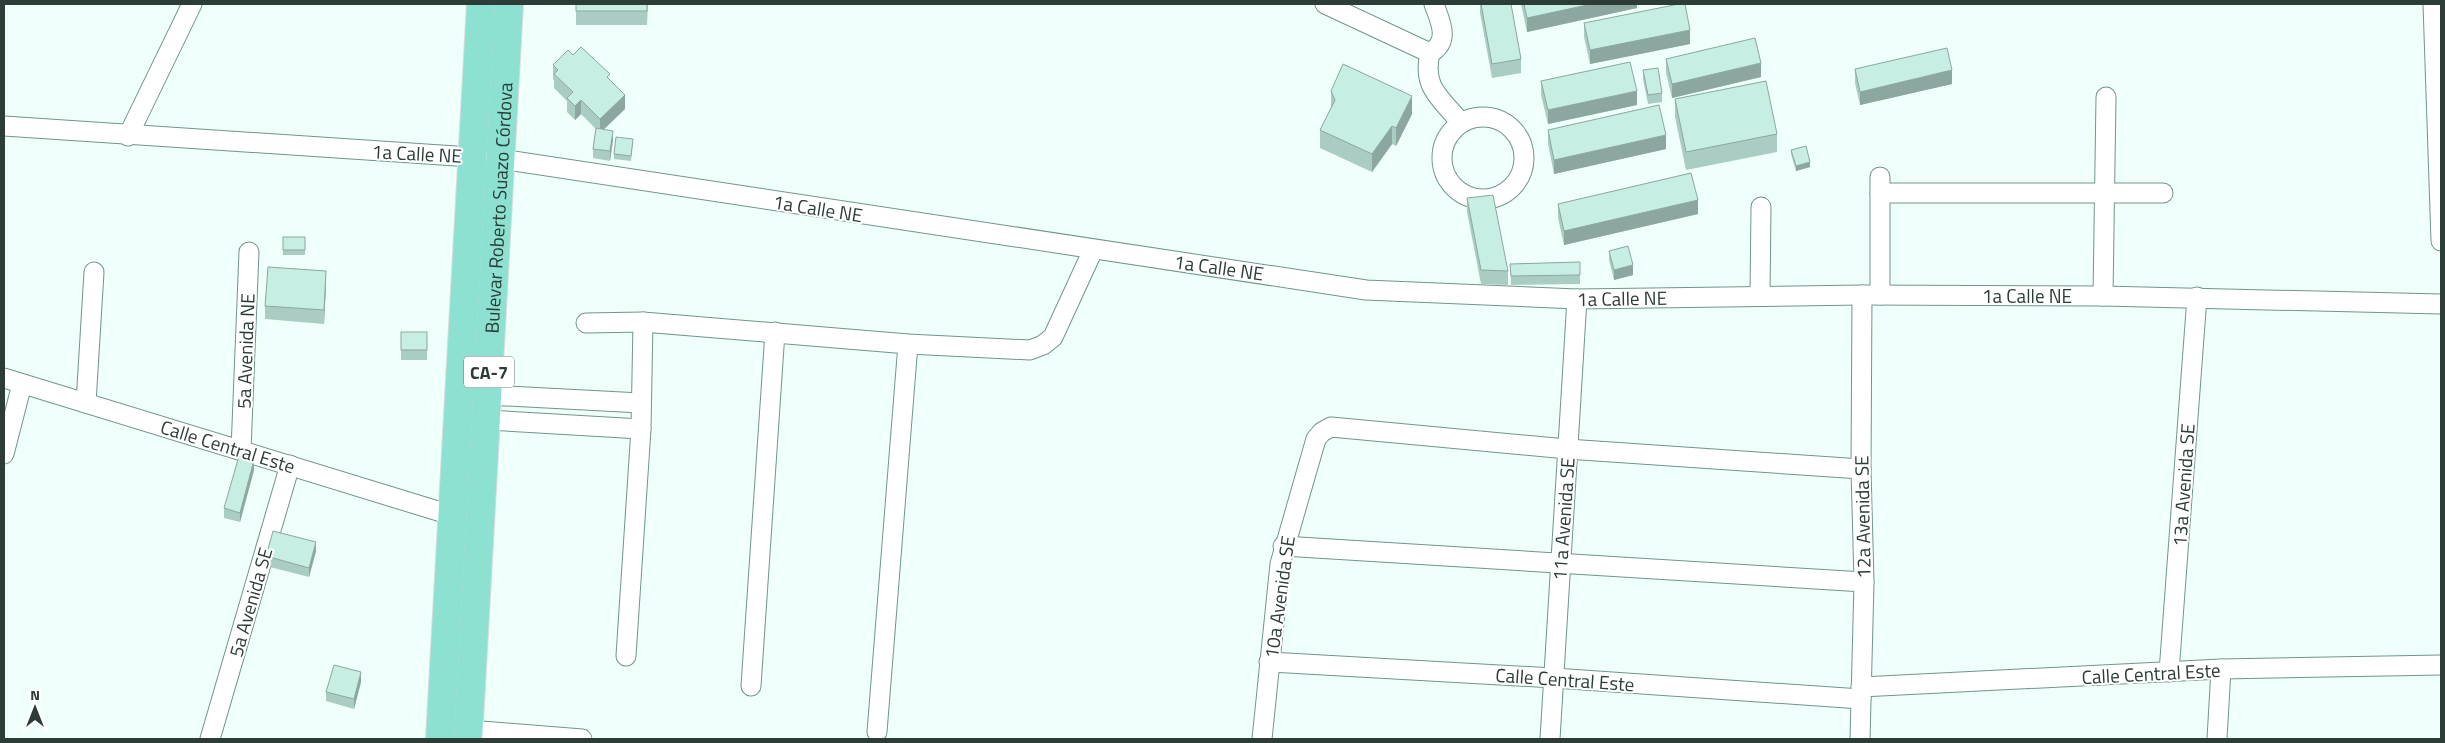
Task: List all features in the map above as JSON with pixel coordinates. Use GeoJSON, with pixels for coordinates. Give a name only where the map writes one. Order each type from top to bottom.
{"type":"FeatureCollection","features":[{"type":"Feature","properties":{"kind":"main road","name":"Bulevar Roberto Suazo Córdova"},"geometry":{"type":"LineString","coordinates":[[440,739],[451,514],[481,4]]}},
{"type":"Feature","properties":{"kind":"main road","name":"Bulevar Roberto Suazo Córdova"},"geometry":{"type":"LineString","coordinates":[[469,735],[509,4]]}},
{"type":"Feature","properties":{"kind":"street"},"geometry":{"type":"LineString","coordinates":[[128,136],[192,4]]}},
{"type":"Feature","properties":{"kind":"street"},"geometry":{"type":"LineString","coordinates":[[1325,4],[1430,53]]}},
{"type":"Feature","properties":{"kind":"street"},"geometry":{"type":"LineString","coordinates":[[1430,53],[1438,49],[1442,40],[1443,30],[1434,4]]}},
{"type":"Feature","properties":{"kind":"street"},"geometry":{"type":"LineString","coordinates":[[2433,4],[2441,241]]}},
{"type":"Feature","properties":{"kind":"street"},"geometry":{"type":"LineString","coordinates":[[1430,53],[1426,70],[1430,84],[1461,123]]}},
{"type":"Feature","properties":{"kind":"street"},"geometry":{"type":"LineString","coordinates":[[2103,296],[2106,97]]}},
{"type":"Feature","properties":{"kind":"street"},"geometry":{"type":"LineString","coordinates":[[1473,118],[1492,119],[1510,127],[1518,137],[1523,148],[1524,161],[1521,174],[1514,184],[1504,192],[1492,198],[1479,198],[1467,195],[1456,188],[1448,179],[1443,167],[1444,148],[1452,131],[1461,123],[1473,118]]}},
{"type":"Feature","properties":{"kind":"street","name":"1a Calle NE"},"geometry":{"type":"LineString","coordinates":[[4,126],[128,136],[501,159],[1366,290],[1577,299],[1871,295],[2103,296],[2441,304]]}},
{"type":"Feature","properties":{"kind":"street","name":"12a Avenida SE"},"geometry":{"type":"LineString","coordinates":[[1860,739],[1864,582],[1861,469],[1871,295],[1880,185],[2104,193]]}},
{"type":"Feature","properties":{"kind":"street"},"geometry":{"type":"LineString","coordinates":[[2104,193],[2163,193]]}},
{"type":"Feature","properties":{"kind":"street"},"geometry":{"type":"LineString","coordinates":[[1760,296],[1761,207]]}},
{"type":"Feature","properties":{"kind":"street"},"geometry":{"type":"LineString","coordinates":[[586,323],[643,322],[908,344],[1030,350],[1042,345],[1053,337],[1093,250]]}},
{"type":"Feature","properties":{"kind":"street","name":"5a Avenida NE"},"geometry":{"type":"LineString","coordinates":[[241,450],[249,252]]}},
{"type":"Feature","properties":{"kind":"street"},"geometry":{"type":"LineString","coordinates":[[86,403],[94,272]]}},
{"type":"Feature","properties":{"kind":"street","name":"13a Avenida SE"},"geometry":{"type":"LineString","coordinates":[[2169,672],[2197,297]]}},
{"type":"Feature","properties":{"kind":"street","name":"11a Avenida SE"},"geometry":{"type":"LineString","coordinates":[[1550,739],[1577,299]]}},
{"type":"Feature","properties":{"kind":"street"},"geometry":{"type":"LineString","coordinates":[[626,656],[641,429],[643,322]]}},
{"type":"Feature","properties":{"kind":"street"},"geometry":{"type":"LineString","coordinates":[[751,686],[775,332]]}},
{"type":"Feature","properties":{"kind":"street"},"geometry":{"type":"LineString","coordinates":[[876,732],[908,344]]}},
{"type":"Feature","properties":{"kind":"street","name":"Calle Central Este"},"geometry":{"type":"LineString","coordinates":[[4,378],[451,514]]}},
{"type":"Feature","properties":{"kind":"street"},"geometry":{"type":"LineString","coordinates":[[4,454],[22,384]]}},
{"type":"Feature","properties":{"kind":"street"},"geometry":{"type":"LineString","coordinates":[[488,407],[641,403]]}},
{"type":"Feature","properties":{"kind":"street"},"geometry":{"type":"LineString","coordinates":[[488,407],[641,429]]}},
{"type":"Feature","properties":{"kind":"street","name":"10a Avenida SE"},"geometry":{"type":"LineString","coordinates":[[1262,739],[1283,546],[1316,440],[1322,432],[1331,427],[1348,427],[1568,449]]}},
{"type":"Feature","properties":{"kind":"street"},"geometry":{"type":"LineString","coordinates":[[1568,449],[1861,469]]}},
{"type":"Feature","properties":{"kind":"street","name":"5a Avenida SE"},"geometry":{"type":"LineString","coordinates":[[210,739],[290,465]]}},
{"type":"Feature","properties":{"kind":"street"},"geometry":{"type":"LineString","coordinates":[[1283,546],[1864,582]]}},
{"type":"Feature","properties":{"kind":"street","name":"Calle Central Este"},"geometry":{"type":"LineString","coordinates":[[1269,662],[1861,693],[2222,669],[2441,665]]}},
{"type":"Feature","properties":{"kind":"street"},"geometry":{"type":"LineString","coordinates":[[2217,739],[2222,669]]}},
{"type":"Feature","properties":{"kind":"street"},"geometry":{"type":"LineString","coordinates":[[469,735],[582,739]]}},
{"type":"Feature","properties":{"kind":"building"},"geometry":{"type":"Polygon","coordinates":[[[576,4],[647,4],[647,11],[576,11],[576,4]]]}},
{"type":"Feature","properties":{"kind":"building"},"geometry":{"type":"Polygon","coordinates":[[[1481,4],[1511,4],[1521,59],[1492,64],[1481,4]]]}},
{"type":"Feature","properties":{"kind":"building"},"geometry":{"type":"Polygon","coordinates":[[[1524,4],[1592,4],[1527,18],[1524,4]]]}},
{"type":"Feature","properties":{"kind":"building"},"geometry":{"type":"Polygon","coordinates":[[[1685,4],[1690,30],[1590,50],[1584,23],[1685,4]]]}},
{"type":"Feature","properties":{"kind":"building"},"geometry":{"type":"Polygon","coordinates":[[[1755,38],[1761,63],[1672,84],[1666,59],[1755,38]]]}},
{"type":"Feature","properties":{"kind":"building"},"geometry":{"type":"Polygon","coordinates":[[[581,47],[610,74],[607,77],[625,95],[600,119],[581,100],[575,106],[567,98],[573,92],[554,74],[558,70],[553,65],[568,50],[573,55],[581,47]]]}},
{"type":"Feature","properties":{"kind":"building"},"geometry":{"type":"Polygon","coordinates":[[[1947,48],[1952,70],[1860,92],[1855,69],[1947,48]]]}},
{"type":"Feature","properties":{"kind":"building"},"geometry":{"type":"Polygon","coordinates":[[[1630,62],[1637,91],[1548,110],[1541,81],[1630,62]]]}},
{"type":"Feature","properties":{"kind":"building"},"geometry":{"type":"Polygon","coordinates":[[[1343,64],[1412,96],[1396,128],[1392,126],[1372,154],[1320,130],[1335,100],[1331,91],[1343,64]]]}},
{"type":"Feature","properties":{"kind":"building"},"geometry":{"type":"Polygon","coordinates":[[[1658,68],[1662,93],[1648,95],[1643,70],[1658,68]]]}},
{"type":"Feature","properties":{"kind":"building"},"geometry":{"type":"Polygon","coordinates":[[[1766,81],[1777,134],[1686,152],[1675,99],[1766,81]]]}},
{"type":"Feature","properties":{"kind":"building"},"geometry":{"type":"Polygon","coordinates":[[[1659,105],[1666,135],[1554,160],[1548,130],[1659,105]]]}},
{"type":"Feature","properties":{"kind":"building"},"geometry":{"type":"Polygon","coordinates":[[[596,128],[613,131],[610,151],[593,149],[596,128]]]}},
{"type":"Feature","properties":{"kind":"building"},"geometry":{"type":"Polygon","coordinates":[[[616,137],[633,139],[631,156],[614,154],[616,137]]]}},
{"type":"Feature","properties":{"kind":"building"},"geometry":{"type":"Polygon","coordinates":[[[1806,146],[1810,162],[1796,166],[1791,150],[1806,146]]]}},
{"type":"Feature","properties":{"kind":"building"},"geometry":{"type":"Polygon","coordinates":[[[1691,173],[1698,200],[1564,231],[1558,204],[1691,173]]]}},
{"type":"Feature","properties":{"kind":"building"},"geometry":{"type":"Polygon","coordinates":[[[1493,195],[1508,271],[1481,270],[1467,198],[1493,195]]]}},
{"type":"Feature","properties":{"kind":"building"},"geometry":{"type":"Polygon","coordinates":[[[283,237],[305,237],[305,250],[283,250],[283,237]]]}},
{"type":"Feature","properties":{"kind":"building"},"geometry":{"type":"Polygon","coordinates":[[[1628,246],[1633,265],[1614,270],[1609,251],[1628,246]]]}},
{"type":"Feature","properties":{"kind":"building"},"geometry":{"type":"Polygon","coordinates":[[[1580,262],[1580,275],[1511,276],[1510,264],[1580,262]]]}},
{"type":"Feature","properties":{"kind":"building"},"geometry":{"type":"Polygon","coordinates":[[[268,267],[326,271],[324,310],[265,306],[268,267]]]}},
{"type":"Feature","properties":{"kind":"building"},"geometry":{"type":"Polygon","coordinates":[[[401,332],[427,332],[427,350],[401,350],[401,332]]]}},
{"type":"Feature","properties":{"kind":"building"},"geometry":{"type":"Polygon","coordinates":[[[239,456],[254,460],[240,513],[224,508],[239,456]]]}},
{"type":"Feature","properties":{"kind":"building"},"geometry":{"type":"Polygon","coordinates":[[[273,531],[316,542],[309,568],[266,556],[273,531]]]}},
{"type":"Feature","properties":{"kind":"building"},"geometry":{"type":"Polygon","coordinates":[[[334,665],[361,672],[354,699],[326,692],[334,665]]]}}]}
